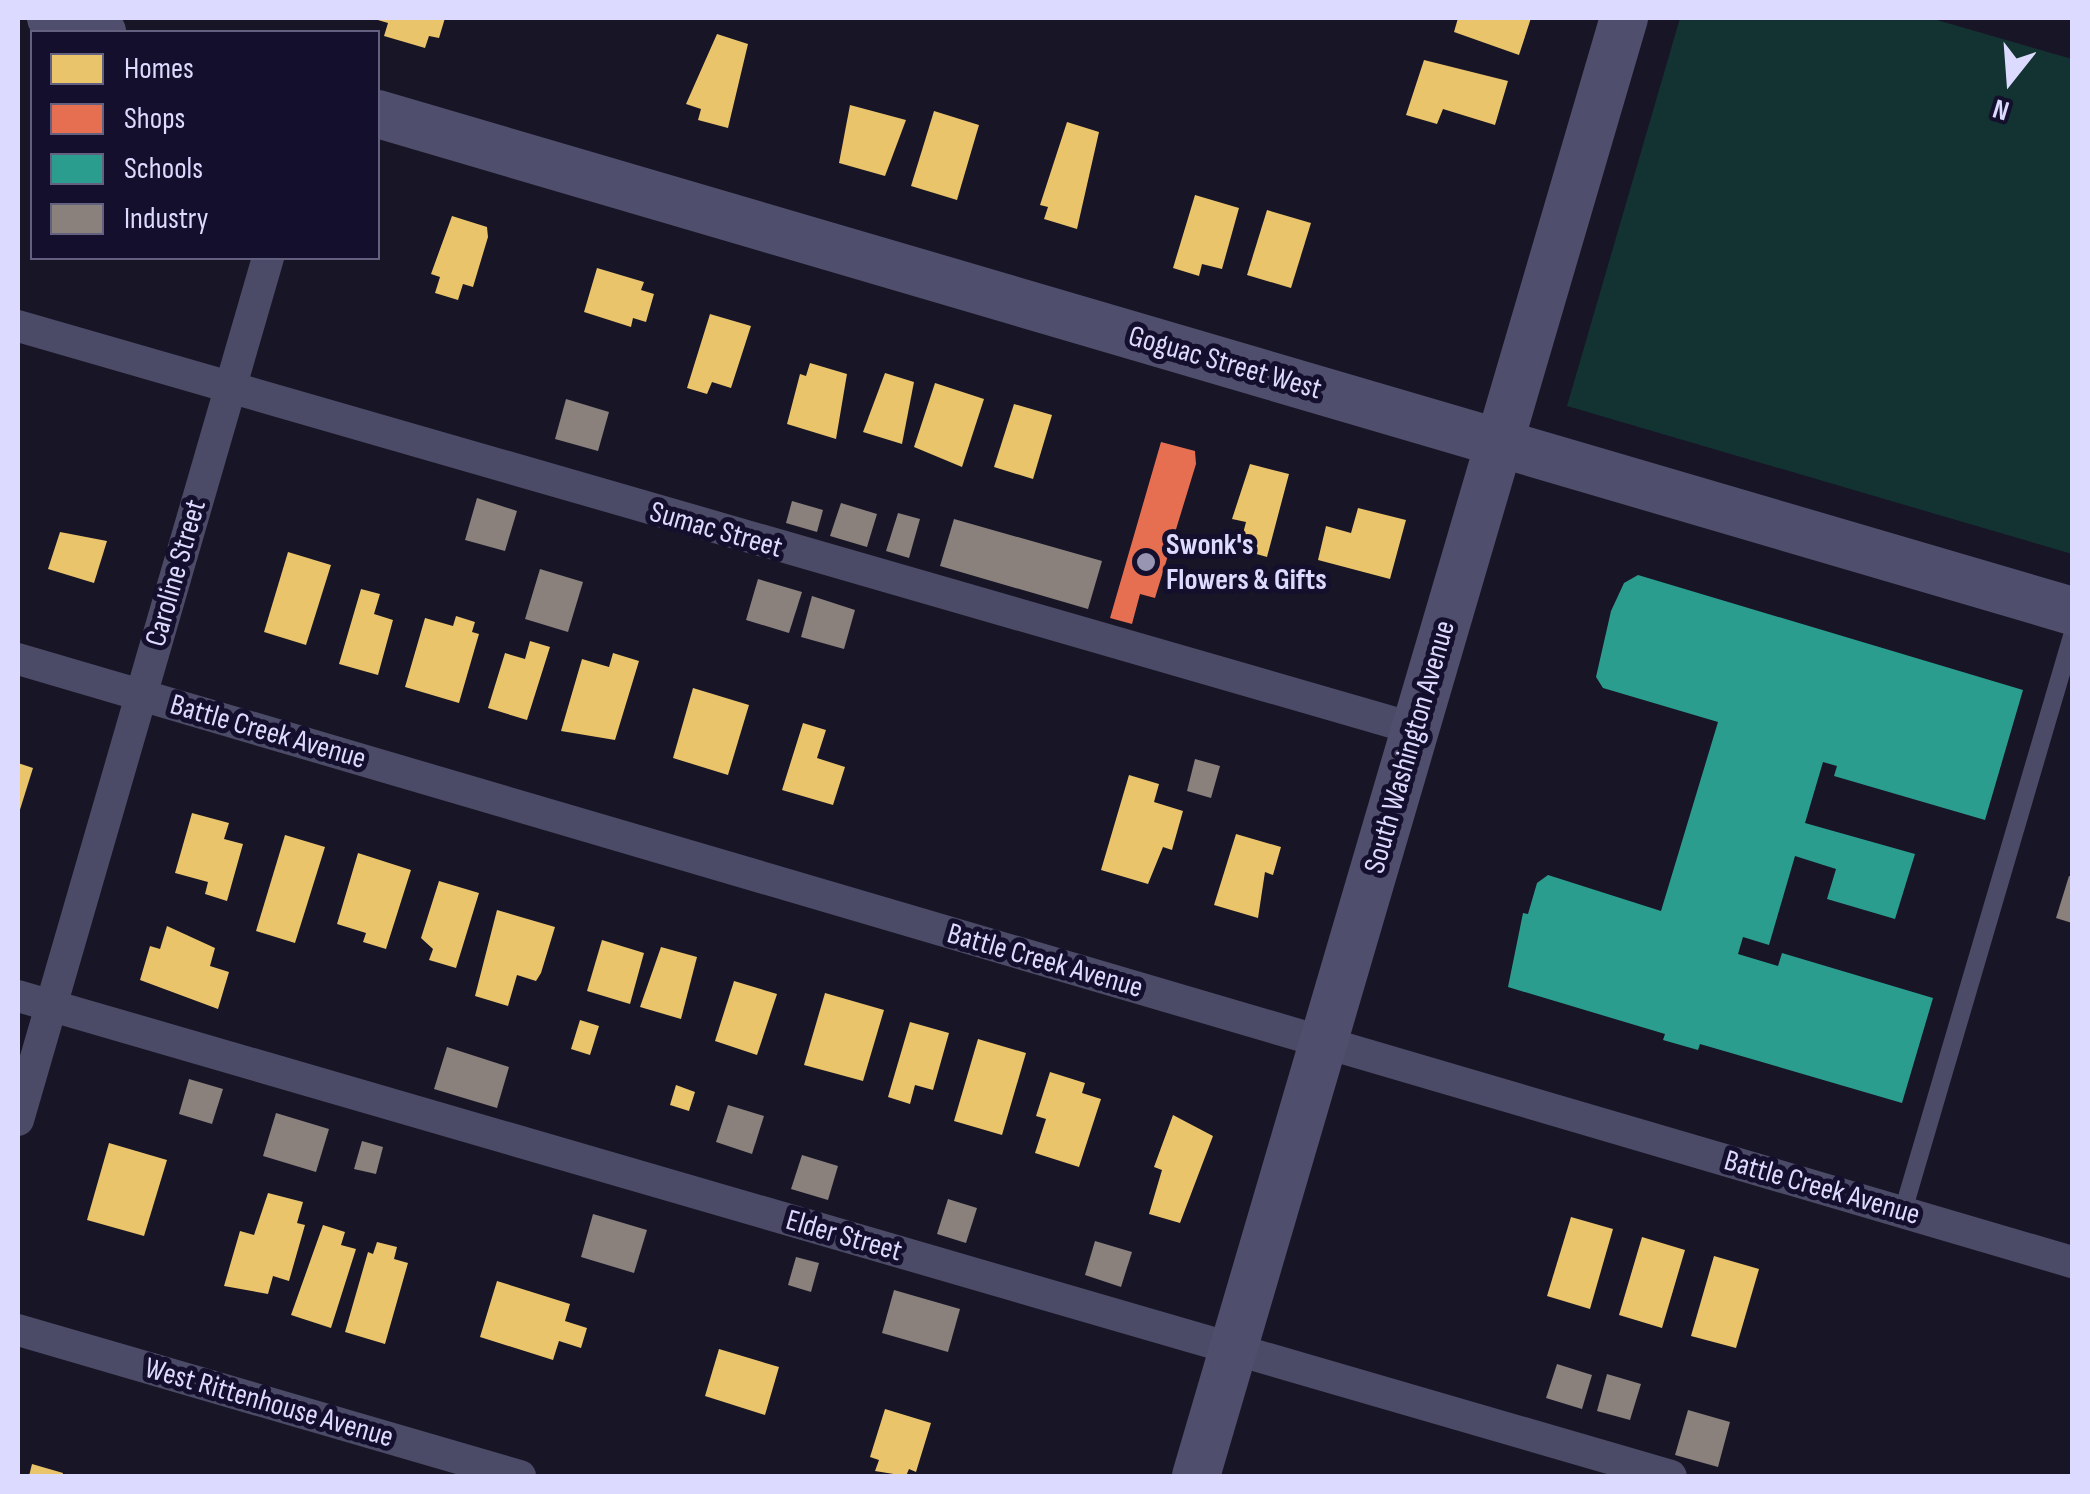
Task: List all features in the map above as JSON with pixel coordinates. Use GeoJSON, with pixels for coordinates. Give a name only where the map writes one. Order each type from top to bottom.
{"type":"FeatureCollection","features":[{"type":"Feature","properties":{"kind":"street"},"geometry":{"type":"LineString","coordinates":[[51,18],[95,30]]}},
{"type":"Feature","properties":{"kind":"street","name":"South Washington Avenue"},"geometry":{"type":"LineString","coordinates":[[1196,1476],[1624,18]]}},
{"type":"Feature","properties":{"kind":"street","name":"Goguac Street West"},"geometry":{"type":"LineString","coordinates":[[380,115],[2072,611]]}},
{"type":"Feature","properties":{"kind":"street","name":"Caroline Street"},"geometry":{"type":"LineString","coordinates":[[18,1120],[267,260]]}},
{"type":"Feature","properties":{"kind":"street","name":"Sumac Street"},"geometry":{"type":"LineString","coordinates":[[18,326],[1416,729]]}},
{"type":"Feature","properties":{"kind":"street","name":"Battle Creek Avenue"},"geometry":{"type":"LineString","coordinates":[[18,659],[2072,1262]]}},
{"type":"Feature","properties":{"kind":"street","name":"Elder Street"},"geometry":{"type":"LineString","coordinates":[[18,996],[1671,1476]]}},
{"type":"Feature","properties":{"kind":"street","name":"West Rittenhouse Avenue"},"geometry":{"type":"LineString","coordinates":[[18,1330],[520,1476]]}},
{"type":"Feature","properties":{"kind":"lane"},"geometry":{"type":"LineString","coordinates":[[1903,1212],[2072,636]]}},
{"type":"Feature","properties":{"kind":"green space"},"geometry":{"type":"Polygon","coordinates":[[[1680,18],[1930,18],[2072,59],[2072,554],[1567,406],[1680,18]]]}},
{"type":"Feature","properties":{"kind":"building: Homes"},"geometry":{"type":"Polygon","coordinates":[[[371,18],[445,18],[439,38],[429,36],[425,48],[384,36],[388,23],[371,18]]]}},
{"type":"Feature","properties":{"kind":"building: Homes"},"geometry":{"type":"Polygon","coordinates":[[[1458,18],[1531,18],[1519,55],[1454,32],[1458,18]]]}},
{"type":"Feature","properties":{"kind":"building: Homes"},"geometry":{"type":"Polygon","coordinates":[[[717,34],[748,44],[728,128],[698,120],[701,109],[686,104],[717,34]]]}},
{"type":"Feature","properties":{"kind":"building: Homes"},"geometry":{"type":"Polygon","coordinates":[[[1424,60],[1508,81],[1495,125],[1443,109],[1437,124],[1406,115],[1424,60]]]}},
{"type":"Feature","properties":{"kind":"building: Homes"},"geometry":{"type":"Polygon","coordinates":[[[850,105],[906,120],[885,176],[839,163],[850,105]]]}},
{"type":"Feature","properties":{"kind":"building: Homes"},"geometry":{"type":"Polygon","coordinates":[[[934,111],[979,125],[957,200],[911,186],[934,111]]]}},
{"type":"Feature","properties":{"kind":"building: Homes"},"geometry":{"type":"Polygon","coordinates":[[[1067,122],[1099,132],[1077,229],[1044,219],[1048,207],[1040,205],[1067,122]]]}},
{"type":"Feature","properties":{"kind":"building: Homes"},"geometry":{"type":"Polygon","coordinates":[[[1195,195],[1239,208],[1222,269],[1202,264],[1199,276],[1173,268],[1195,195]]]}},
{"type":"Feature","properties":{"kind":"building: Homes"},"geometry":{"type":"Polygon","coordinates":[[[1267,210],[1311,223],[1291,288],[1247,275],[1267,210]]]}},
{"type":"Feature","properties":{"kind":"building: Homes"},"geometry":{"type":"Polygon","coordinates":[[[452,216],[487,227],[488,237],[473,287],[463,284],[458,300],[435,293],[440,277],[431,274],[452,216]]]}},
{"type":"Feature","properties":{"kind":"building: Homes"},"geometry":{"type":"Polygon","coordinates":[[[597,268],[644,282],[641,290],[654,294],[646,322],[633,318],[631,327],[584,312],[597,268]]]}},
{"type":"Feature","properties":{"kind":"building: Homes"},"geometry":{"type":"Polygon","coordinates":[[[710,314],[751,326],[731,388],[712,382],[707,394],[687,388],[710,314]]]}},
{"type":"Feature","properties":{"kind":"building: Homes"},"geometry":{"type":"Polygon","coordinates":[[[810,363],[847,374],[836,439],[787,424],[800,374],[806,376],[810,363]]]}},
{"type":"Feature","properties":{"kind":"building: Homes"},"geometry":{"type":"Polygon","coordinates":[[[885,373],[914,382],[902,444],[863,432],[885,373]]]}},
{"type":"Feature","properties":{"kind":"building: Homes"},"geometry":{"type":"Polygon","coordinates":[[[935,383],[984,399],[962,467],[914,447],[935,383]]]}},
{"type":"Feature","properties":{"kind":"building: Homes"},"geometry":{"type":"Polygon","coordinates":[[[1014,404],[1052,415],[1033,479],[994,467],[1014,404]]]}},
{"type":"Feature","properties":{"kind":"building: Homes"},"geometry":{"type":"Polygon","coordinates":[[[1250,464],[1289,474],[1267,557],[1239,549],[1246,522],[1232,519],[1250,464]]]}},
{"type":"Feature","properties":{"kind":"building: Homes"},"geometry":{"type":"Polygon","coordinates":[[[1358,508],[1406,520],[1390,579],[1318,560],[1326,526],[1351,533],[1358,508]]]}},
{"type":"Feature","properties":{"kind":"building: Homes"},"geometry":{"type":"Polygon","coordinates":[[[60,532],[107,541],[94,583],[48,569],[60,532]]]}},
{"type":"Feature","properties":{"kind":"building: Homes"},"geometry":{"type":"Polygon","coordinates":[[[288,552],[331,565],[306,645],[264,632],[288,552]]]}},
{"type":"Feature","properties":{"kind":"building: Homes"},"geometry":{"type":"Polygon","coordinates":[[[361,589],[380,594],[374,614],[393,620],[378,675],[339,664],[361,589]]]}},
{"type":"Feature","properties":{"kind":"building: Homes"},"geometry":{"type":"Polygon","coordinates":[[[456,616],[475,622],[472,632],[479,634],[459,703],[405,687],[425,618],[453,626],[456,616]]]}},
{"type":"Feature","properties":{"kind":"building: Homes"},"geometry":{"type":"Polygon","coordinates":[[[530,641],[550,647],[527,720],[488,708],[505,653],[525,659],[530,641]]]}},
{"type":"Feature","properties":{"kind":"building: Homes"},"geometry":{"type":"Polygon","coordinates":[[[613,653],[639,661],[615,740],[561,731],[582,659],[609,667],[613,653]]]}},
{"type":"Feature","properties":{"kind":"building: Homes"},"geometry":{"type":"Polygon","coordinates":[[[693,688],[749,705],[728,775],[673,758],[693,688]]]}},
{"type":"Feature","properties":{"kind":"building: Homes"},"geometry":{"type":"Polygon","coordinates":[[[803,723],[826,730],[817,758],[845,767],[833,805],[782,790],[803,723]]]}},
{"type":"Feature","properties":{"kind":"building: Homes"},"geometry":{"type":"Polygon","coordinates":[[[18,763],[33,768],[18,816],[18,763]]]}},
{"type":"Feature","properties":{"kind":"building: Homes"},"geometry":{"type":"Polygon","coordinates":[[[1129,775],[1159,784],[1154,802],[1183,811],[1172,850],[1163,847],[1148,884],[1101,870],[1129,775]]]}},
{"type":"Feature","properties":{"kind":"building: Homes"},"geometry":{"type":"Polygon","coordinates":[[[192,813],[229,823],[224,839],[243,844],[227,901],[205,894],[208,882],[175,873],[192,813]]]}},
{"type":"Feature","properties":{"kind":"building: Homes"},"geometry":{"type":"Polygon","coordinates":[[[1236,834],[1281,847],[1273,875],[1265,872],[1258,918],[1214,905],[1236,834]]]}},
{"type":"Feature","properties":{"kind":"building: Homes"},"geometry":{"type":"Polygon","coordinates":[[[285,835],[325,847],[295,943],[256,931],[285,835]]]}},
{"type":"Feature","properties":{"kind":"building: Homes"},"geometry":{"type":"Polygon","coordinates":[[[358,853],[411,870],[386,949],[363,942],[366,933],[337,924],[358,853]]]}},
{"type":"Feature","properties":{"kind":"building: Homes"},"geometry":{"type":"Polygon","coordinates":[[[439,881],[479,893],[456,968],[429,960],[433,949],[421,938],[439,881]]]}},
{"type":"Feature","properties":{"kind":"building: Homes"},"geometry":{"type":"Polygon","coordinates":[[[497,910],[555,927],[541,973],[536,981],[517,975],[508,1006],[475,996],[497,910]]]}},
{"type":"Feature","properties":{"kind":"building: Homes"},"geometry":{"type":"Polygon","coordinates":[[[167,926],[215,948],[210,966],[229,972],[218,1009],[140,980],[150,946],[160,949],[167,926]]]}},
{"type":"Feature","properties":{"kind":"building: Homes"},"geometry":{"type":"Polygon","coordinates":[[[602,940],[644,953],[630,1004],[587,991],[602,940]]]}},
{"type":"Feature","properties":{"kind":"building: Homes"},"geometry":{"type":"Polygon","coordinates":[[[661,947],[697,957],[681,1019],[640,1007],[661,947]]]}},
{"type":"Feature","properties":{"kind":"building: Homes"},"geometry":{"type":"Polygon","coordinates":[[[734,981],[777,994],[757,1055],[715,1041],[734,981]]]}},
{"type":"Feature","properties":{"kind":"building: Homes"},"geometry":{"type":"Polygon","coordinates":[[[825,993],[884,1010],[863,1081],[804,1065],[825,993]]]}},
{"type":"Feature","properties":{"kind":"building: Homes"},"geometry":{"type":"Polygon","coordinates":[[[580,1020],[599,1026],[590,1055],[571,1049],[580,1020]]]}},
{"type":"Feature","properties":{"kind":"building: Homes"},"geometry":{"type":"Polygon","coordinates":[[[910,1022],[949,1033],[933,1090],[915,1085],[910,1104],[888,1097],[910,1022]]]}},
{"type":"Feature","properties":{"kind":"building: Homes"},"geometry":{"type":"Polygon","coordinates":[[[978,1039],[1026,1053],[1002,1135],[954,1121],[978,1039]]]}},
{"type":"Feature","properties":{"kind":"building: Homes"},"geometry":{"type":"Polygon","coordinates":[[[1050,1072],[1085,1083],[1082,1093],[1101,1099],[1079,1167],[1035,1153],[1046,1119],[1036,1116],[1050,1072]]]}},
{"type":"Feature","properties":{"kind":"building: Homes"},"geometry":{"type":"Polygon","coordinates":[[[676,1085],[695,1092],[689,1111],[670,1105],[676,1085]]]}},
{"type":"Feature","properties":{"kind":"building: Homes"},"geometry":{"type":"Polygon","coordinates":[[[1173,1115],[1213,1136],[1180,1223],[1149,1214],[1162,1170],[1154,1167],[1173,1115]]]}},
{"type":"Feature","properties":{"kind":"building: Homes"},"geometry":{"type":"Polygon","coordinates":[[[109,1143],[167,1160],[144,1236],[87,1220],[109,1143]]]}},
{"type":"Feature","properties":{"kind":"building: Homes"},"geometry":{"type":"Polygon","coordinates":[[[268,1193],[303,1202],[297,1223],[305,1225],[289,1281],[273,1276],[268,1294],[224,1286],[240,1231],[254,1235],[268,1193]]]}},
{"type":"Feature","properties":{"kind":"building: Homes"},"geometry":{"type":"Polygon","coordinates":[[[1571,1217],[1613,1229],[1590,1309],[1547,1296],[1571,1217]]]}},
{"type":"Feature","properties":{"kind":"building: Homes"},"geometry":{"type":"Polygon","coordinates":[[[323,1225],[345,1232],[341,1245],[356,1249],[331,1328],[291,1315],[323,1225]]]}},
{"type":"Feature","properties":{"kind":"building: Homes"},"geometry":{"type":"Polygon","coordinates":[[[1642,1237],[1685,1250],[1662,1328],[1619,1315],[1642,1237]]]}},
{"type":"Feature","properties":{"kind":"building: Homes"},"geometry":{"type":"Polygon","coordinates":[[[377,1242],[397,1247],[394,1259],[408,1263],[385,1344],[345,1332],[368,1252],[373,1254],[377,1242]]]}},
{"type":"Feature","properties":{"kind":"building: Homes"},"geometry":{"type":"Polygon","coordinates":[[[1714,1256],[1759,1269],[1736,1348],[1691,1336],[1714,1256]]]}},
{"type":"Feature","properties":{"kind":"building: Homes"},"geometry":{"type":"Polygon","coordinates":[[[497,1281],[570,1304],[565,1321],[587,1328],[581,1348],[559,1341],[553,1360],[480,1337],[497,1281]]]}},
{"type":"Feature","properties":{"kind":"building: Homes"},"geometry":{"type":"Polygon","coordinates":[[[719,1349],[779,1367],[765,1415],[705,1396],[719,1349]]]}},
{"type":"Feature","properties":{"kind":"building: Homes"},"geometry":{"type":"Polygon","coordinates":[[[885,1409],[931,1423],[916,1472],[909,1469],[906,1476],[875,1471],[879,1460],[870,1457],[885,1409]]]}},
{"type":"Feature","properties":{"kind":"building: Homes"},"geometry":{"type":"Polygon","coordinates":[[[32,1464],[63,1473],[62,1476],[29,1476],[32,1464]]]}},
{"type":"Feature","properties":{"kind":"building: Shops","name":"Swonk's Flowers & Gifts"},"geometry":{"type":"Polygon","coordinates":[[[1161,442],[1195,451],[1196,464],[1155,598],[1140,594],[1132,624],[1110,618],[1161,442]]]}},
{"type":"Feature","properties":{"kind":"building: Schools"},"geometry":{"type":"Polygon","coordinates":[[[1638,575],[2023,690],[1985,820],[1834,776],[1837,766],[1823,762],[1805,823],[1915,854],[1895,919],[1827,899],[1836,869],[1795,856],[1769,945],[1743,937],[1738,954],[1778,966],[1782,953],[1933,998],[1902,1103],[1700,1044],[1698,1050],[1663,1040],[1665,1034],[1508,987],[1523,913],[1528,914],[1537,883],[1548,875],[1661,911],[1718,722],[1603,688],[1596,677],[1611,611],[1624,583],[1638,575]]]}},
{"type":"Feature","properties":{"kind":"building: Industry"},"geometry":{"type":"Polygon","coordinates":[[[566,399],[609,412],[598,451],[555,439],[566,399]]]}},
{"type":"Feature","properties":{"kind":"building: Industry"},"geometry":{"type":"Polygon","coordinates":[[[477,498],[517,511],[505,551],[465,540],[477,498]]]}},
{"type":"Feature","properties":{"kind":"building: Industry"},"geometry":{"type":"Polygon","coordinates":[[[792,501],[823,510],[817,532],[786,523],[792,501]]]}},
{"type":"Feature","properties":{"kind":"building: Industry"},"geometry":{"type":"Polygon","coordinates":[[[841,503],[877,514],[867,547],[830,536],[841,503]]]}},
{"type":"Feature","properties":{"kind":"building: Industry"},"geometry":{"type":"Polygon","coordinates":[[[898,513],[920,519],[909,558],[886,551],[898,513]]]}},
{"type":"Feature","properties":{"kind":"building: Industry"},"geometry":{"type":"Polygon","coordinates":[[[954,519],[1102,561],[1088,609],[940,566],[954,519]]]}},
{"type":"Feature","properties":{"kind":"building: Industry"},"geometry":{"type":"Polygon","coordinates":[[[540,569],[583,582],[568,632],[525,619],[540,569]]]}},
{"type":"Feature","properties":{"kind":"building: Industry"},"geometry":{"type":"Polygon","coordinates":[[[758,579],[802,592],[789,633],[746,620],[758,579]]]}},
{"type":"Feature","properties":{"kind":"building: Industry"},"geometry":{"type":"Polygon","coordinates":[[[812,596],[855,610],[844,649],[801,637],[812,596]]]}},
{"type":"Feature","properties":{"kind":"building: Industry"},"geometry":{"type":"Polygon","coordinates":[[[1195,759],[1220,766],[1211,798],[1187,791],[1195,759]]]}},
{"type":"Feature","properties":{"kind":"building: Industry"},"geometry":{"type":"Polygon","coordinates":[[[2069,876],[2072,877],[2072,923],[2056,918],[2069,876]]]}},
{"type":"Feature","properties":{"kind":"building: Industry"},"geometry":{"type":"Polygon","coordinates":[[[447,1047],[509,1067],[497,1108],[434,1089],[447,1047]]]}},
{"type":"Feature","properties":{"kind":"building: Industry"},"geometry":{"type":"Polygon","coordinates":[[[189,1079],[223,1089],[212,1124],[179,1114],[189,1079]]]}},
{"type":"Feature","properties":{"kind":"building: Industry"},"geometry":{"type":"Polygon","coordinates":[[[728,1105],[764,1116],[752,1154],[716,1142],[728,1105]]]}},
{"type":"Feature","properties":{"kind":"building: Industry"},"geometry":{"type":"Polygon","coordinates":[[[276,1113],[329,1129],[316,1172],[263,1156],[276,1113]]]}},
{"type":"Feature","properties":{"kind":"building: Industry"},"geometry":{"type":"Polygon","coordinates":[[[362,1141],[383,1147],[376,1174],[354,1169],[362,1141]]]}},
{"type":"Feature","properties":{"kind":"building: Industry"},"geometry":{"type":"Polygon","coordinates":[[[802,1155],[838,1166],[828,1200],[791,1189],[802,1155]]]}},
{"type":"Feature","properties":{"kind":"building: Industry"},"geometry":{"type":"Polygon","coordinates":[[[948,1199],[977,1208],[966,1243],[937,1234],[948,1199]]]}},
{"type":"Feature","properties":{"kind":"building: Industry"},"geometry":{"type":"Polygon","coordinates":[[[593,1214],[647,1230],[634,1273],[581,1257],[593,1214]]]}},
{"type":"Feature","properties":{"kind":"building: Industry"},"geometry":{"type":"Polygon","coordinates":[[[1095,1241],[1132,1252],[1121,1287],[1085,1275],[1095,1241]]]}},
{"type":"Feature","properties":{"kind":"building: Industry"},"geometry":{"type":"Polygon","coordinates":[[[796,1257],[819,1263],[811,1292],[788,1285],[796,1257]]]}},
{"type":"Feature","properties":{"kind":"building: Industry"},"geometry":{"type":"Polygon","coordinates":[[[894,1290],[960,1309],[948,1352],[882,1333],[894,1290]]]}},
{"type":"Feature","properties":{"kind":"building: Industry"},"geometry":{"type":"Polygon","coordinates":[[[1557,1364],[1592,1375],[1582,1409],[1546,1398],[1557,1364]]]}},
{"type":"Feature","properties":{"kind":"building: Industry"},"geometry":{"type":"Polygon","coordinates":[[[1607,1374],[1641,1384],[1630,1420],[1597,1411],[1607,1374]]]}},
{"type":"Feature","properties":{"kind":"building: Industry"},"geometry":{"type":"Polygon","coordinates":[[[1688,1410],[1730,1422],[1718,1467],[1675,1455],[1688,1410]]]}},
{"type":"Feature","properties":{"kind":"place","name":"Swonk's Flowers & Gifts"},"geometry":{"type":"Point","coordinates":[1146,562]}}]}
